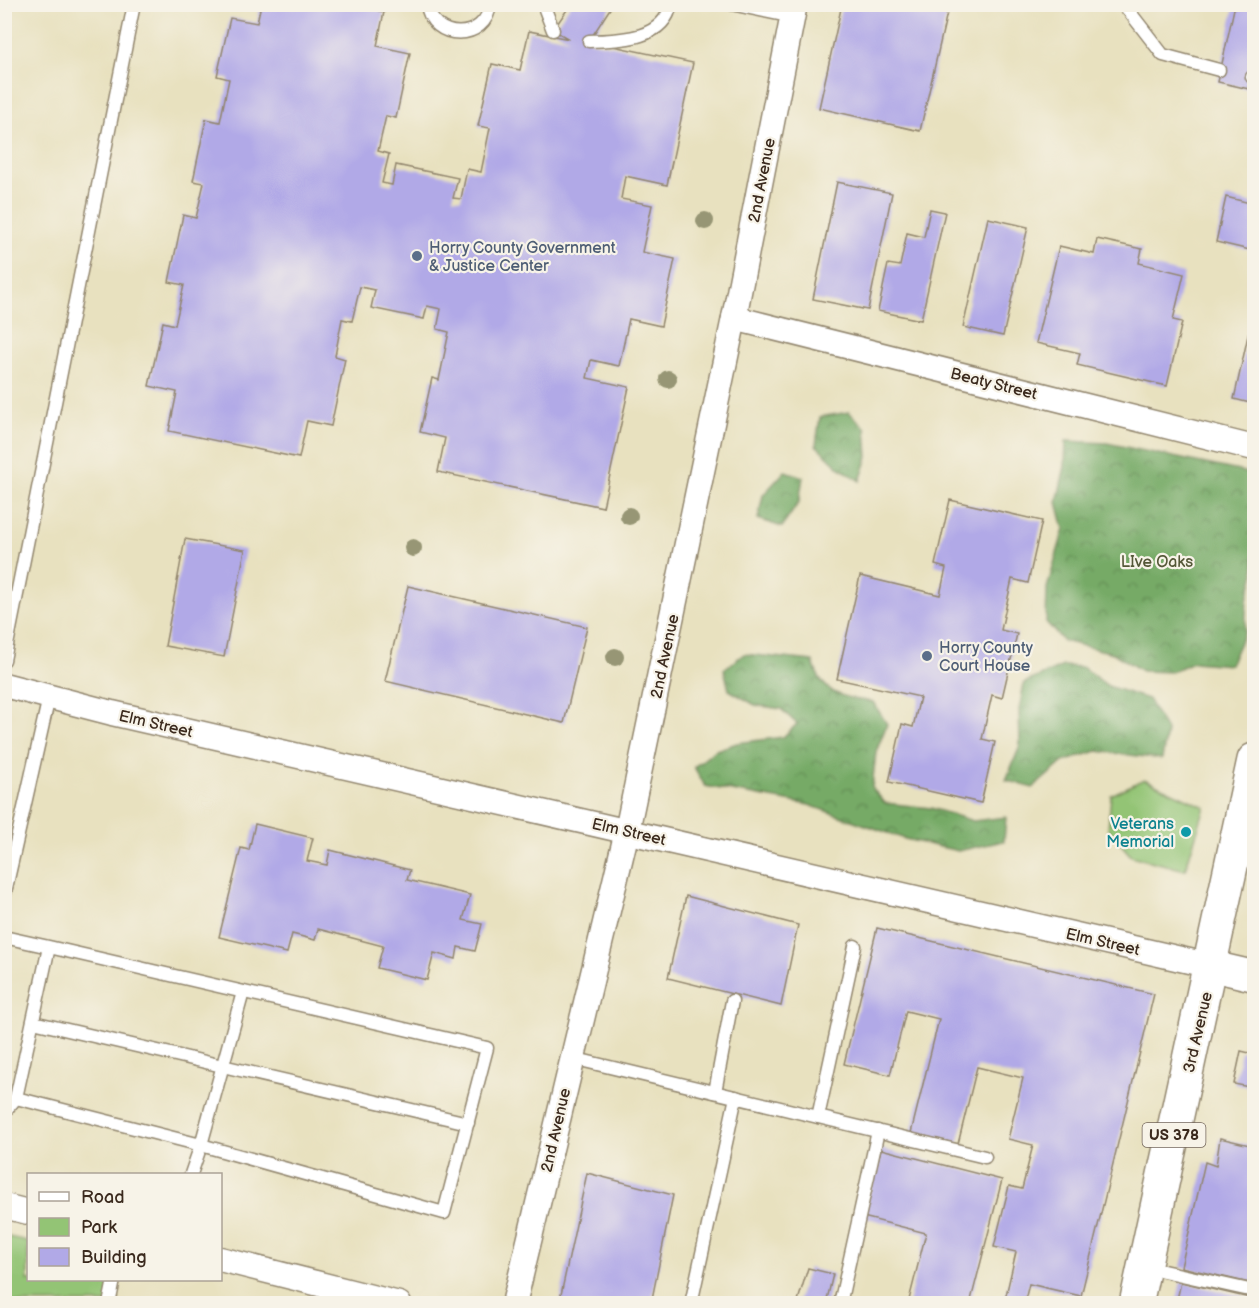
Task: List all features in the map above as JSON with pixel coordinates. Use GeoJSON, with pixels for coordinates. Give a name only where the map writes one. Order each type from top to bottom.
{"type":"FeatureCollection","features":[{"type":"Feature","properties":{"kind":"main road","name":"3rd Avenue"},"geometry":{"type":"LineString","coordinates":[[1136,1304],[1212,966],[1254,760]]}},
{"type":"Feature","properties":{"kind":"street","name":"2nd Avenue"},"geometry":{"type":"LineString","coordinates":[[514,1304],[627,831],[734,318],[794,11]]}},
{"type":"Feature","properties":{"kind":"street","name":"Beaty Street"},"geometry":{"type":"LineString","coordinates":[[734,318],[1254,448]]}},
{"type":"Feature","properties":{"kind":"street","name":"Elm Street"},"geometry":{"type":"LineString","coordinates":[[4,685],[1254,976]]}},
{"type":"Feature","properties":{"kind":"street"},"geometry":{"type":"LineString","coordinates":[[4,1206],[27,1212]]}},
{"type":"Feature","properties":{"kind":"street"},"geometry":{"type":"LineString","coordinates":[[222,1260],[399,1304]]}},
{"type":"Feature","properties":{"kind":"lane"},"geometry":{"type":"LineString","coordinates":[[4,660],[134,4]]}},
{"type":"Feature","properties":{"kind":"lane"},"geometry":{"type":"LineString","coordinates":[[427,4],[432,19],[438,27],[458,34],[478,27],[486,19],[490,4]]}},
{"type":"Feature","properties":{"kind":"lane"},"geometry":{"type":"LineString","coordinates":[[543,4],[554,30]]}},
{"type":"Feature","properties":{"kind":"lane"},"geometry":{"type":"LineString","coordinates":[[589,40],[622,40],[645,34],[663,22],[671,4]]}},
{"type":"Feature","properties":{"kind":"lane"},"geometry":{"type":"LineString","coordinates":[[731,4],[794,11]]}},
{"type":"Feature","properties":{"kind":"lane"},"geometry":{"type":"LineString","coordinates":[[1125,6],[1163,55],[1219,69]]}},
{"type":"Feature","properties":{"kind":"lane"},"geometry":{"type":"LineString","coordinates":[[4,897],[49,697]]}},
{"type":"Feature","properties":{"kind":"lane"},"geometry":{"type":"LineString","coordinates":[[4,937],[487,1047],[444,1213],[201,1145],[16,1098]]}},
{"type":"Feature","properties":{"kind":"lane"},"geometry":{"type":"LineString","coordinates":[[818,1117],[855,946]]}},
{"type":"Feature","properties":{"kind":"lane"},"geometry":{"type":"LineString","coordinates":[[4,1112],[16,1098],[49,947]]}},
{"type":"Feature","properties":{"kind":"lane"},"geometry":{"type":"LineString","coordinates":[[191,1173],[243,992]]}},
{"type":"Feature","properties":{"kind":"lane"},"geometry":{"type":"LineString","coordinates":[[715,1092],[732,1001]]}},
{"type":"Feature","properties":{"kind":"lane"},"geometry":{"type":"LineString","coordinates":[[33,1022],[468,1123]]}},
{"type":"Feature","properties":{"kind":"lane"},"geometry":{"type":"LineString","coordinates":[[572,1058],[985,1157]]}},
{"type":"Feature","properties":{"kind":"lane"},"geometry":{"type":"LineString","coordinates":[[691,1304],[736,1097]]}},
{"type":"Feature","properties":{"kind":"lane"},"geometry":{"type":"LineString","coordinates":[[840,1304],[878,1131]]}},
{"type":"Feature","properties":{"kind":"lane"},"geometry":{"type":"LineString","coordinates":[[1145,1267],[1254,1291]]}},
{"type":"Feature","properties":{"kind":"lane"},"geometry":{"type":"LineString","coordinates":[[109,1304],[114,1281]]}},
{"type":"Feature","properties":{"kind":"green space"},"geometry":{"type":"Polygon","coordinates":[[[849,412],[866,428],[868,457],[860,481],[840,468],[816,445],[820,417],[849,412]]]}},
{"type":"Feature","properties":{"kind":"green space","name":"LIve Oaks"},"geometry":{"type":"Polygon","coordinates":[[[1066,441],[1107,443],[1254,474],[1254,577],[1247,601],[1245,631],[1230,665],[1193,662],[1171,672],[1142,671],[1113,653],[1063,641],[1046,622],[1047,588],[1064,529],[1057,502],[1065,466],[1066,441]]]}},
{"type":"Feature","properties":{"kind":"green space"},"geometry":{"type":"Polygon","coordinates":[[[785,471],[803,477],[799,502],[782,527],[758,519],[763,495],[785,471]]]}},
{"type":"Feature","properties":{"kind":"green space"},"geometry":{"type":"Polygon","coordinates":[[[744,654],[813,661],[822,681],[828,688],[843,696],[873,702],[887,724],[876,752],[872,788],[885,803],[931,808],[973,821],[1006,817],[1004,841],[958,851],[905,839],[809,805],[705,786],[694,767],[716,750],[737,743],[783,737],[797,724],[781,709],[755,705],[729,690],[724,669],[744,654]]]}},
{"type":"Feature","properties":{"kind":"green space"},"geometry":{"type":"Polygon","coordinates":[[[1063,666],[1082,667],[1108,686],[1148,699],[1167,732],[1162,759],[1097,751],[1063,762],[1033,788],[1006,780],[1020,746],[1019,710],[1024,683],[1063,666]]]}},
{"type":"Feature","properties":{"kind":"green space"},"geometry":{"type":"Polygon","coordinates":[[[1144,779],[1205,807],[1185,870],[1131,856],[1108,829],[1111,795],[1144,779]]]}},
{"type":"Feature","properties":{"kind":"green space"},"geometry":{"type":"Polygon","coordinates":[[[4,1236],[27,1241],[27,1281],[117,1281],[108,1303],[5,1303],[4,1236]]]}},
{"type":"Feature","properties":{"kind":"building","name":"Horry County Government & Justice Center"},"geometry":{"type":"Polygon","coordinates":[[[261,4],[351,4],[384,12],[377,46],[410,53],[396,118],[386,116],[378,151],[389,154],[382,183],[392,185],[396,165],[458,178],[453,198],[461,199],[467,169],[481,172],[490,128],[478,126],[492,64],[520,70],[529,31],[569,39],[553,30],[571,4],[613,4],[589,41],[693,63],[667,185],[625,176],[621,199],[652,205],[642,252],[675,259],[661,326],[629,319],[619,366],[591,360],[587,378],[629,387],[603,507],[438,472],[445,438],[420,432],[432,378],[439,380],[449,332],[437,329],[441,309],[427,306],[424,319],[371,308],[375,290],[360,287],[352,321],[342,319],[335,356],[345,359],[331,426],[307,421],[299,458],[169,431],[177,392],[149,386],[163,322],[175,325],[184,285],[169,282],[183,215],[196,218],[204,183],[193,181],[206,119],[220,122],[229,79],[217,76],[230,18],[257,23],[261,4]]]}},
{"type":"Feature","properties":{"kind":"building"},"geometry":{"type":"Polygon","coordinates":[[[842,4],[949,4],[920,131],[819,108],[842,4]]]}},
{"type":"Feature","properties":{"kind":"building"},"geometry":{"type":"Polygon","coordinates":[[[1235,4],[1254,4],[1254,63],[1249,89],[1218,82],[1235,4]]]}},
{"type":"Feature","properties":{"kind":"building"},"geometry":{"type":"Polygon","coordinates":[[[837,182],[892,193],[868,310],[813,299],[837,182]]]}},
{"type":"Feature","properties":{"kind":"building"},"geometry":{"type":"Polygon","coordinates":[[[1226,197],[1254,204],[1254,251],[1216,242],[1226,197]]]}},
{"type":"Feature","properties":{"kind":"building"},"geometry":{"type":"Polygon","coordinates":[[[930,209],[945,212],[921,320],[878,311],[888,264],[900,266],[907,233],[924,237],[930,209]]]}},
{"type":"Feature","properties":{"kind":"building"},"geometry":{"type":"Polygon","coordinates":[[[988,218],[1028,227],[1003,336],[963,327],[988,218]]]}},
{"type":"Feature","properties":{"kind":"building"},"geometry":{"type":"Polygon","coordinates":[[[1097,239],[1142,249],[1139,263],[1184,274],[1173,320],[1182,322],[1167,386],[1077,365],[1080,353],[1036,343],[1059,246],[1094,254],[1097,239]]]}},
{"type":"Feature","properties":{"kind":"building"},"geometry":{"type":"Polygon","coordinates":[[[1249,331],[1254,332],[1254,404],[1234,399],[1249,331]]]}},
{"type":"Feature","properties":{"kind":"building","name":"Horry County Court House"},"geometry":{"type":"Polygon","coordinates":[[[950,500],[1042,521],[1028,583],[1012,579],[1001,630],[1017,634],[1002,698],[992,695],[982,739],[995,742],[981,803],[889,782],[902,724],[913,727],[920,697],[837,679],[860,576],[940,595],[946,568],[935,565],[950,500]]]}},
{"type":"Feature","properties":{"kind":"building"},"geometry":{"type":"Polygon","coordinates":[[[185,539],[245,550],[224,657],[165,646],[185,539]]]}},
{"type":"Feature","properties":{"kind":"building"},"geometry":{"type":"Polygon","coordinates":[[[408,586],[587,627],[564,723],[385,681],[408,586]]]}},
{"type":"Feature","properties":{"kind":"building"},"geometry":{"type":"Polygon","coordinates":[[[255,824],[313,838],[307,861],[327,865],[330,850],[410,870],[407,880],[470,895],[463,920],[482,924],[475,951],[458,947],[456,959],[434,953],[427,980],[377,968],[383,946],[318,929],[315,940],[292,934],[287,953],[219,937],[241,848],[249,850],[255,824]]]}},
{"type":"Feature","properties":{"kind":"building"},"geometry":{"type":"Polygon","coordinates":[[[686,896],[798,925],[781,1006],[668,978],[686,896]]]}},
{"type":"Feature","properties":{"kind":"building"},"geometry":{"type":"Polygon","coordinates":[[[877,928],[1154,994],[1081,1296],[1029,1284],[1024,1304],[1004,1304],[1016,1252],[994,1247],[1009,1186],[1022,1189],[1033,1145],[1008,1139],[1023,1078],[977,1067],[958,1144],[911,1133],[939,1019],[906,1011],[890,1075],[844,1064],[877,928]]]}},
{"type":"Feature","properties":{"kind":"building"},"geometry":{"type":"Polygon","coordinates":[[[1241,1051],[1254,1054],[1254,1088],[1234,1084],[1241,1051]]]}},
{"type":"Feature","properties":{"kind":"building"},"geometry":{"type":"Polygon","coordinates":[[[1220,1138],[1254,1146],[1254,1284],[1181,1267],[1205,1162],[1216,1166],[1220,1138]]]}},
{"type":"Feature","properties":{"kind":"building"},"geometry":{"type":"Polygon","coordinates":[[[881,1149],[1002,1180],[970,1304],[908,1304],[926,1233],[863,1217],[881,1149]]]}},
{"type":"Feature","properties":{"kind":"building"},"geometry":{"type":"Polygon","coordinates":[[[587,1173],[673,1195],[651,1304],[559,1304],[587,1173]]]}},
{"type":"Feature","properties":{"kind":"building"},"geometry":{"type":"Polygon","coordinates":[[[808,1268],[833,1274],[826,1304],[797,1304],[808,1268]]]}},
{"type":"Feature","properties":{"kind":"building"},"geometry":{"type":"Polygon","coordinates":[[[1181,1282],[1254,1299],[1254,1304],[1176,1304],[1181,1282]]]}},
{"type":"Feature","properties":{"kind":"place","name":"Horry County Government & Justice Center"},"geometry":{"type":"Point","coordinates":[417,256]}},
{"type":"Feature","properties":{"kind":"place","name":"Horry County Court House"},"geometry":{"type":"Point","coordinates":[927,656]}},
{"type":"Feature","properties":{"kind":"place","name":"Veterans Memorial"},"geometry":{"type":"Point","coordinates":[1186,832]}}]}
